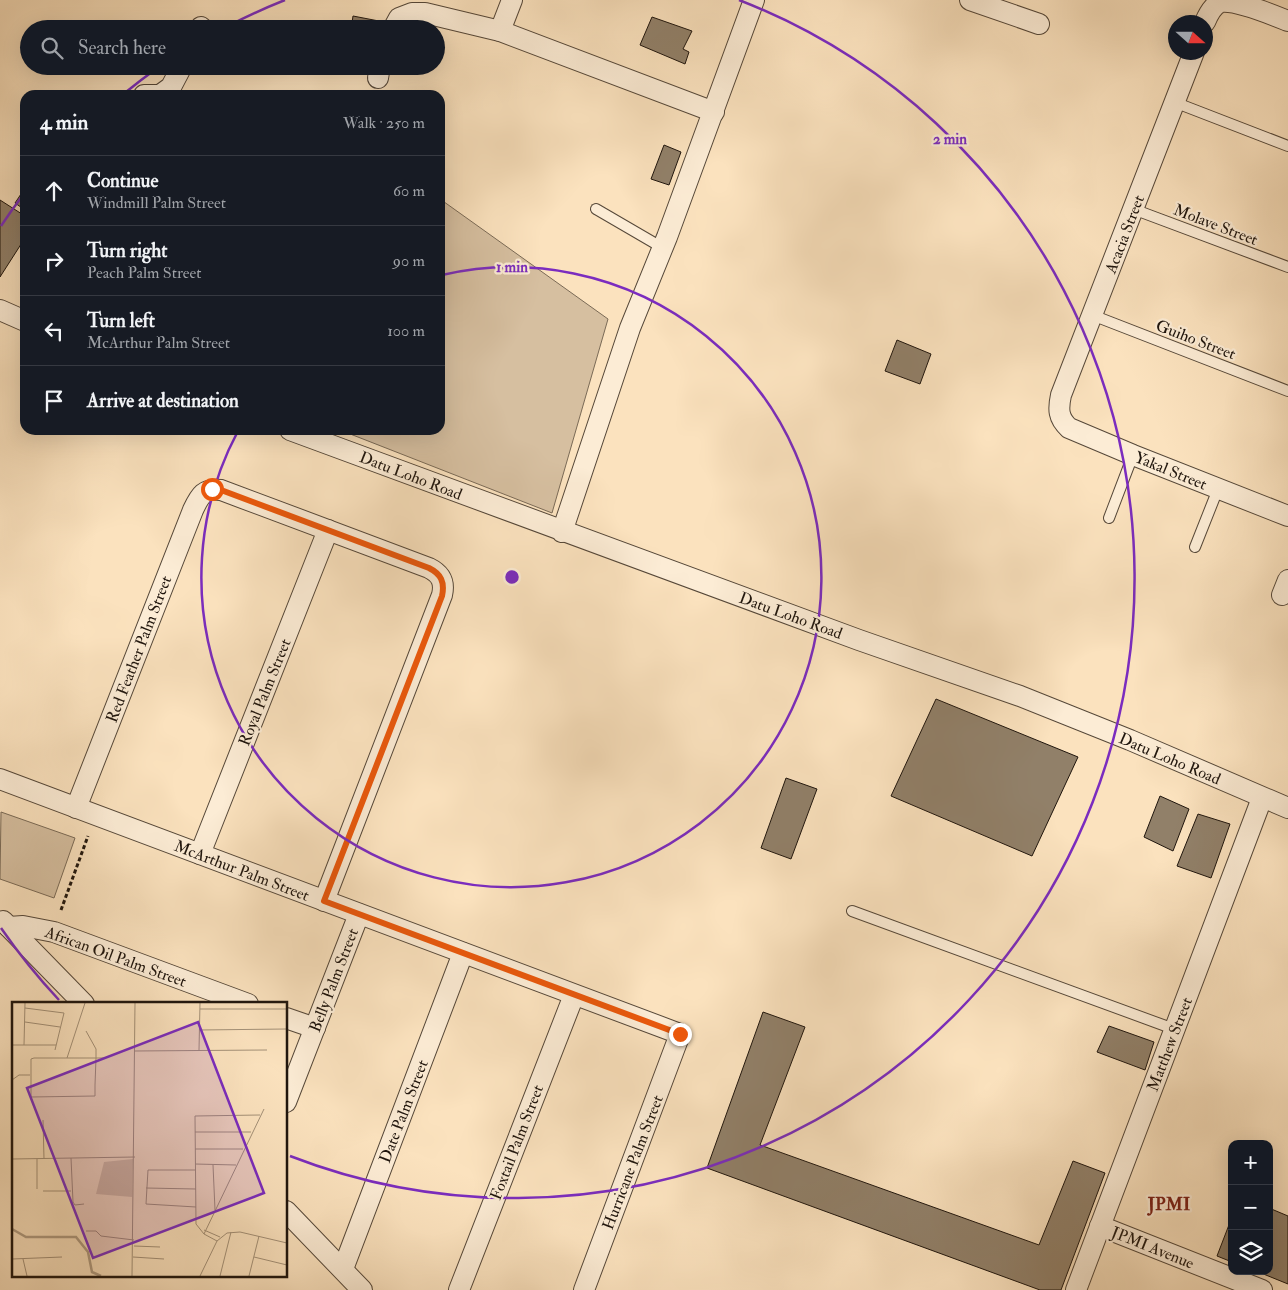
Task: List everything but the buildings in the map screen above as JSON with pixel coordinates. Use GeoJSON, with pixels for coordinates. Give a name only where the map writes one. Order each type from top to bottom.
{"type":"FeatureCollection","features":[{"type":"Feature","properties":{"kind":"street"},"geometry":{"type":"LineString","coordinates":[[500,31],[512,0]]}},
{"type":"Feature","properties":{"kind":"street"},"geometry":{"type":"LineString","coordinates":[[562,532],[630,328],[663,248],[754,0]]}},
{"type":"Feature","properties":{"kind":"street"},"geometry":{"type":"LineString","coordinates":[[970,0],[1039,24]]}},
{"type":"Feature","properties":{"kind":"street"},"geometry":{"type":"LineString","coordinates":[[1209,15],[1220,2],[1238,2],[1288,21]]}},
{"type":"Feature","properties":{"kind":"street"},"geometry":{"type":"LineString","coordinates":[[398,20],[412,13],[425,14],[500,31],[714,112]]}},
{"type":"Feature","properties":{"kind":"street","name":"Acacia Street"},"geometry":{"type":"LineString","coordinates":[[1059,416],[1061,395],[1191,60]]}},
{"type":"Feature","properties":{"kind":"street"},"geometry":{"type":"LineString","coordinates":[[167,90],[171,87],[177,75]]}},
{"type":"Feature","properties":{"kind":"street","name":"Yakal Street"},"geometry":{"type":"LineString","coordinates":[[1059,416],[1069,428],[1288,516]]}},
{"type":"Feature","properties":{"kind":"street","name":"Datu Loho Road"},"geometry":{"type":"LineString","coordinates":[[303,435],[562,532],[859,640],[1020,696],[1130,740],[1288,808]]}},
{"type":"Feature","properties":{"kind":"street","name":"Red Feather Palm Street"},"geometry":{"type":"LineString","coordinates":[[76,808],[199,498],[205,492],[212,489],[221,490],[328,530]]}},
{"type":"Feature","properties":{"kind":"street"},"geometry":{"type":"LineString","coordinates":[[324,901],[444,587],[442,579],[429,568],[328,530]]}},
{"type":"Feature","properties":{"kind":"street","name":"Royal Palm Street"},"geometry":{"type":"LineString","coordinates":[[200,854],[328,530]]}},
{"type":"Feature","properties":{"kind":"street","name":"McArthur Palm Street"},"geometry":{"type":"LineString","coordinates":[[0,779],[680,1034]]}},
{"type":"Feature","properties":{"kind":"street","name":"Matthew Street"},"geometry":{"type":"LineString","coordinates":[[1076,1290],[1262,798]]}},
{"type":"Feature","properties":{"kind":"street","name":"Belly Palm Street"},"geometry":{"type":"LineString","coordinates":[[288,1097],[359,914]]}},
{"type":"Feature","properties":{"kind":"street"},"geometry":{"type":"LineString","coordinates":[[5,922],[82,1002]]}},
{"type":"Feature","properties":{"kind":"street","name":"African Oil Palm Street"},"geometry":{"type":"LineString","coordinates":[[5,922],[54,932],[243,1002]]}},
{"type":"Feature","properties":{"kind":"street","name":"Date Palm Street"},"geometry":{"type":"LineString","coordinates":[[343,1269],[463,953]]}},
{"type":"Feature","properties":{"kind":"street","name":"Foxtail Palm Street"},"geometry":{"type":"LineString","coordinates":[[458,1290],[574,995]]}},
{"type":"Feature","properties":{"kind":"street"},"geometry":{"type":"LineString","coordinates":[[288,1019],[315,1028]]}},
{"type":"Feature","properties":{"kind":"street","name":"Hurricane Palm Street"},"geometry":{"type":"LineString","coordinates":[[584,1290],[680,1034]]}},
{"type":"Feature","properties":{"kind":"street"},"geometry":{"type":"LineString","coordinates":[[288,1213],[362,1290]]}},
{"type":"Feature","properties":{"kind":"street","name":"JPMI Avenue"},"geometry":{"type":"LineString","coordinates":[[1100,1226],[1234,1285],[1262,1290]]}},
{"type":"Feature","properties":{"kind":"lane"},"geometry":{"type":"LineString","coordinates":[[1174,102],[1288,146]]}},
{"type":"Feature","properties":{"kind":"lane"},"geometry":{"type":"LineString","coordinates":[[596,209],[663,248]]}},
{"type":"Feature","properties":{"kind":"lane","name":"Molave Street"},"geometry":{"type":"LineString","coordinates":[[1133,209],[1288,267]]}},
{"type":"Feature","properties":{"kind":"lane","name":"Guiho Street"},"geometry":{"type":"LineString","coordinates":[[1092,315],[1288,392]]}},
{"type":"Feature","properties":{"kind":"lane"},"geometry":{"type":"LineString","coordinates":[[1109,518],[1133,455]]}},
{"type":"Feature","properties":{"kind":"lane"},"geometry":{"type":"LineString","coordinates":[[1195,548],[1218,489]]}},
{"type":"Feature","properties":{"kind":"lane"},"geometry":{"type":"LineString","coordinates":[[852,912],[1174,1029]]}},
{"type":"Feature","properties":{"kind":"path"},"geometry":{"type":"LineString","coordinates":[[54,932],[95,815]]}},
{"type":"Feature","properties":{"kind":"shaded area"},"geometry":{"type":"Polygon","coordinates":[[[445,203],[608,319],[552,513],[353,435],[445,435],[445,203]]]}},
{"type":"Feature","properties":{"kind":"shaded area"},"geometry":{"type":"Polygon","coordinates":[[[1,812],[75,838],[54,898],[0,879],[1,812]]]}},
{"type":"Feature","properties":{"kind":"district","name":"JPMI"},"geometry":{"type":"Point","coordinates":[1169,1204]}},
{"type":"Feature","properties":{"kind":"route"},"geometry":{"type":"LineString","coordinates":[[212,489],[221,490],[429,568],[442,579],[444,587],[442,596],[324,901],[680,1034]]}}]}
